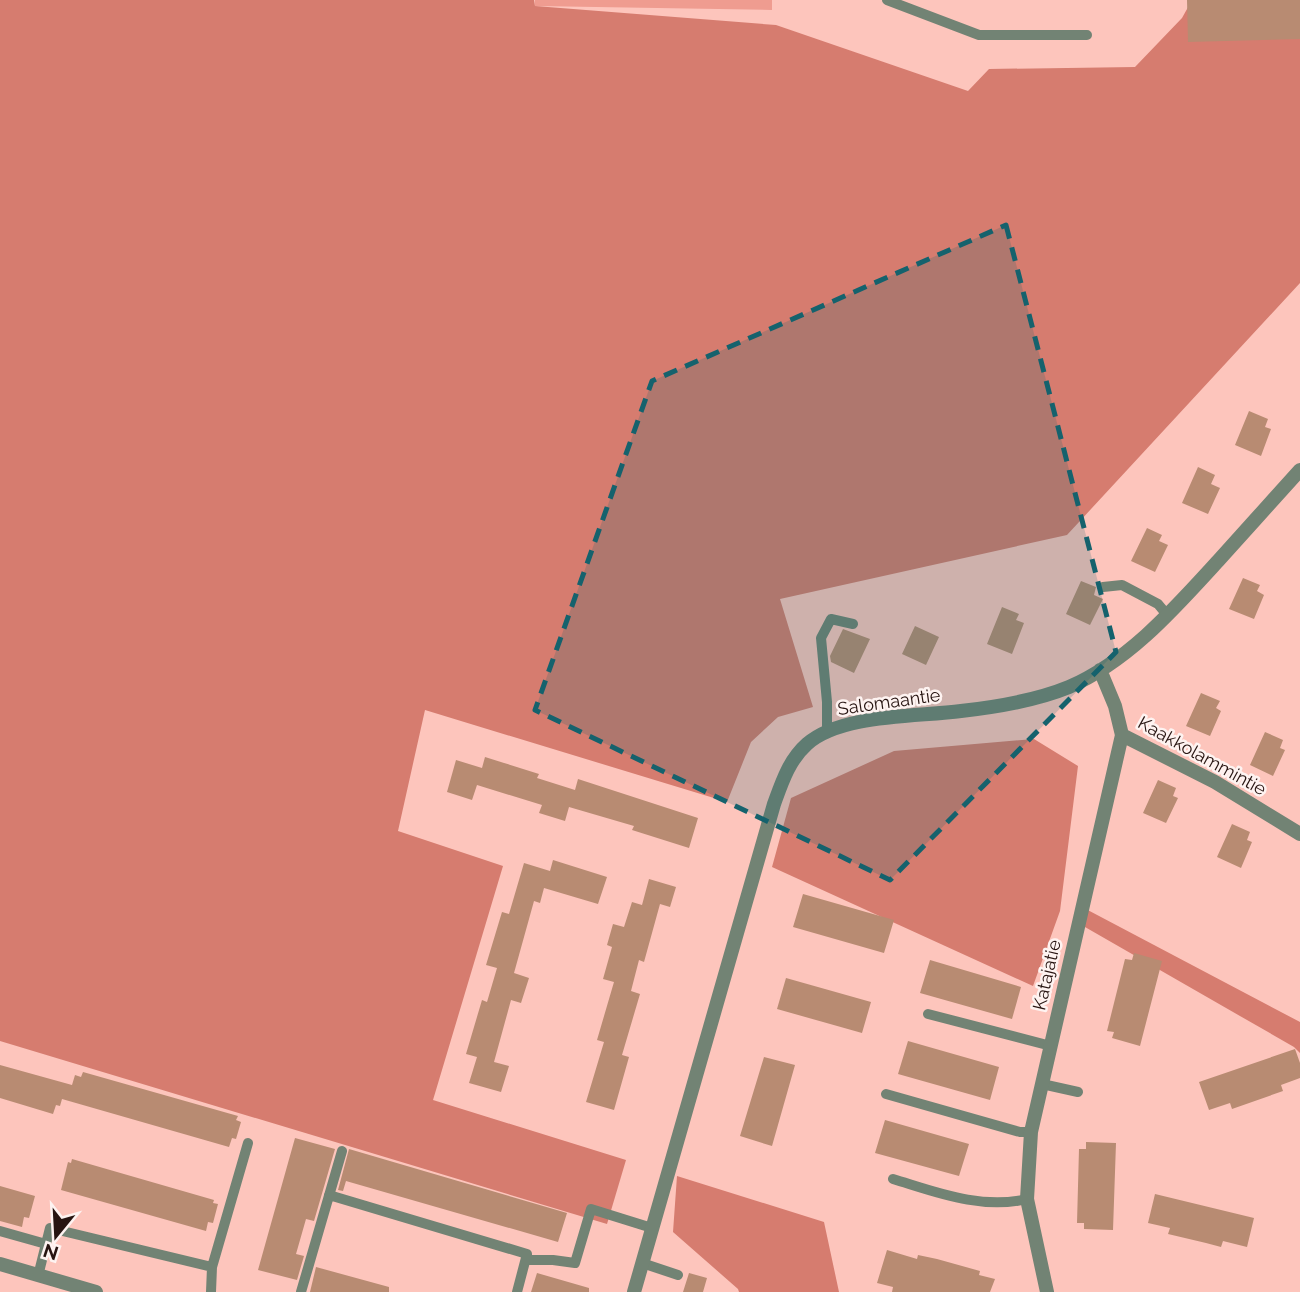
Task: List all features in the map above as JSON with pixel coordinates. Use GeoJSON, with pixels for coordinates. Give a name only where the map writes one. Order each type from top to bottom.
{"type":"FeatureCollection","features":[{"type":"Feature","properties":{"kind":"street","name":"Salomaantie"},"geometry":{"type":"LineString","coordinates":[[634,1292],[774,804],[786,771],[807,745],[827,731],[876,719],[960,711],[1032,699],[1069,687],[1100,670],[1168,616],[1300,470]]}},
{"type":"Feature","properties":{"kind":"street","name":"Katajatie"},"geometry":{"type":"LineString","coordinates":[[1047,1292],[1027,1199],[1031,1132],[1122,735],[1115,706],[1100,670]]}},
{"type":"Feature","properties":{"kind":"street","name":"Kaakkolammintie"},"geometry":{"type":"LineString","coordinates":[[1122,735],[1215,782],[1300,834]]}},
{"type":"Feature","properties":{"kind":"street"},"geometry":{"type":"LineString","coordinates":[[0,1264],[96,1292]]}},
{"type":"Feature","properties":{"kind":"lane"},"geometry":{"type":"LineString","coordinates":[[887,0],[979,35],[1087,35]]}},
{"type":"Feature","properties":{"kind":"lane"},"geometry":{"type":"LineString","coordinates":[[1103,587],[1122,585],[1158,604],[1168,616]]}},
{"type":"Feature","properties":{"kind":"lane"},"geometry":{"type":"LineString","coordinates":[[827,731],[821,638],[831,620],[853,624]]}},
{"type":"Feature","properties":{"kind":"lane"},"geometry":{"type":"LineString","coordinates":[[928,1014],[1051,1046]]}},
{"type":"Feature","properties":{"kind":"lane"},"geometry":{"type":"LineString","coordinates":[[1042,1084],[1079,1092]]}},
{"type":"Feature","properties":{"kind":"lane"},"geometry":{"type":"LineString","coordinates":[[886,1094],[1020,1132],[1031,1132]]}},
{"type":"Feature","properties":{"kind":"lane"},"geometry":{"type":"LineString","coordinates":[[211,1292],[212,1267],[248,1143]]}},
{"type":"Feature","properties":{"kind":"lane"},"geometry":{"type":"LineString","coordinates":[[301,1292],[342,1151]]}},
{"type":"Feature","properties":{"kind":"lane"},"geometry":{"type":"LineString","coordinates":[[893,1180],[968,1201],[1016,1202],[1027,1199]]}},
{"type":"Feature","properties":{"kind":"lane"},"geometry":{"type":"LineString","coordinates":[[329,1195],[527,1254],[517,1292]]}},
{"type":"Feature","properties":{"kind":"lane"},"geometry":{"type":"LineString","coordinates":[[526,1260],[575,1263],[591,1209],[652,1228]]}},
{"type":"Feature","properties":{"kind":"lane"},"geometry":{"type":"LineString","coordinates":[[38,1276],[50,1227],[212,1267]]}},
{"type":"Feature","properties":{"kind":"lane"},"geometry":{"type":"LineString","coordinates":[[0,1231],[46,1244]]}},
{"type":"Feature","properties":{"kind":"lane"},"geometry":{"type":"LineString","coordinates":[[642,1264],[678,1275]]}},
{"type":"Feature","properties":{"kind":"highlighted area"},"geometry":{"type":"Polygon","coordinates":[[[1006,225],[1116,652],[890,880],[535,710],[652,381],[1006,225]]]}},
{"type":"Feature","properties":{"kind":"shaded area"},"geometry":{"type":"Polygon","coordinates":[[[0,0],[534,0],[535,6],[776,25],[968,91],[989,69],[1135,67],[1182,18],[1192,0],[1300,0],[1300,283],[1067,535],[780,599],[813,707],[778,717],[751,742],[727,802],[425,710],[398,831],[503,866],[433,1100],[626,1160],[607,1224],[0,1041],[0,0]]]}},
{"type":"Feature","properties":{"kind":"shaded area"},"geometry":{"type":"Polygon","coordinates":[[[535,0],[772,0],[772,10],[535,6],[535,0]]]}},
{"type":"Feature","properties":{"kind":"shaded area"},"geometry":{"type":"Polygon","coordinates":[[[1034,739],[1078,766],[1060,911],[1033,986],[772,867],[791,798],[894,751],[1034,739]]]}},
{"type":"Feature","properties":{"kind":"shaded area"},"geometry":{"type":"Polygon","coordinates":[[[1082,907],[1300,1022],[1300,1053],[1294,1047],[1078,923],[1082,907]]]}},
{"type":"Feature","properties":{"kind":"shaded area"},"geometry":{"type":"Polygon","coordinates":[[[677,1176],[824,1222],[839,1292],[739,1292],[673,1232],[677,1176]]]}},
{"type":"Feature","properties":{"kind":"building"},"geometry":{"type":"Polygon","coordinates":[[[1187,0],[1300,0],[1300,39],[1188,42],[1187,0]]]}},
{"type":"Feature","properties":{"kind":"building"},"geometry":{"type":"Polygon","coordinates":[[[1249,411],[1268,419],[1265,427],[1271,429],[1261,456],[1235,445],[1249,411]]]}},
{"type":"Feature","properties":{"kind":"building"},"geometry":{"type":"Polygon","coordinates":[[[1198,467],[1215,475],[1211,484],[1220,488],[1208,514],[1182,503],[1198,467]]]}},
{"type":"Feature","properties":{"kind":"building"},"geometry":{"type":"Polygon","coordinates":[[[1147,528],[1162,535],[1159,541],[1168,545],[1155,572],[1131,561],[1147,528]]]}},
{"type":"Feature","properties":{"kind":"building"},"geometry":{"type":"Polygon","coordinates":[[[1243,578],[1260,585],[1257,591],[1264,595],[1254,619],[1229,609],[1243,578]]]}},
{"type":"Feature","properties":{"kind":"building"},"geometry":{"type":"Polygon","coordinates":[[[1081,581],[1096,587],[1094,595],[1103,599],[1090,625],[1066,614],[1081,581]]]}},
{"type":"Feature","properties":{"kind":"building"},"geometry":{"type":"Polygon","coordinates":[[[1002,607],[1019,614],[1016,620],[1024,623],[1012,654],[987,644],[1002,607]]]}},
{"type":"Feature","properties":{"kind":"building"},"geometry":{"type":"Polygon","coordinates":[[[915,626],[939,637],[926,665],[902,654],[915,626]]]}},
{"type":"Feature","properties":{"kind":"building"},"geometry":{"type":"Polygon","coordinates":[[[843,629],[870,639],[854,673],[831,662],[830,656],[843,629]]]}},
{"type":"Feature","properties":{"kind":"building"},"geometry":{"type":"Polygon","coordinates":[[[1201,693],[1220,701],[1216,708],[1221,711],[1210,736],[1186,726],[1201,693]]]}},
{"type":"Feature","properties":{"kind":"building"},"geometry":{"type":"Polygon","coordinates":[[[1265,732],[1283,740],[1280,748],[1285,750],[1273,776],[1250,765],[1265,732]]]}},
{"type":"Feature","properties":{"kind":"building"},"geometry":{"type":"Polygon","coordinates":[[[485,757],[539,774],[537,778],[575,790],[578,779],[698,818],[689,848],[632,830],[634,826],[569,807],[565,821],[539,813],[542,805],[477,785],[472,800],[447,792],[456,760],[482,768],[485,757]]]}},
{"type":"Feature","properties":{"kind":"building"},"geometry":{"type":"Polygon","coordinates":[[[1158,780],[1176,788],[1173,796],[1178,798],[1166,823],[1143,813],[1158,780]]]}},
{"type":"Feature","properties":{"kind":"building"},"geometry":{"type":"Polygon","coordinates":[[[1232,824],[1250,832],[1247,840],[1252,842],[1241,868],[1217,857],[1232,824]]]}},
{"type":"Feature","properties":{"kind":"building"},"geometry":{"type":"Polygon","coordinates":[[[553,860],[607,877],[598,904],[544,888],[540,903],[534,901],[514,973],[529,978],[521,1003],[511,1000],[494,1062],[509,1066],[501,1092],[469,1083],[477,1057],[466,1054],[482,1000],[487,1002],[497,968],[486,965],[502,912],[509,914],[524,863],[550,871],[553,860]]]}},
{"type":"Feature","properties":{"kind":"building"},"geometry":{"type":"Polygon","coordinates":[[[649,879],[676,887],[670,907],[660,904],[644,962],[639,960],[631,991],[640,994],[622,1055],[629,1057],[614,1110],[586,1102],[604,1042],[597,1040],[614,982],[603,979],[612,947],[607,945],[613,924],[624,927],[632,902],[642,905],[649,879]]]}},
{"type":"Feature","properties":{"kind":"building"},"geometry":{"type":"Polygon","coordinates":[[[803,894],[894,920],[884,953],[793,927],[803,894]]]}},
{"type":"Feature","properties":{"kind":"building"},"geometry":{"type":"Polygon","coordinates":[[[1134,953],[1162,961],[1140,1046],[1112,1038],[1114,1032],[1107,1031],[1125,959],[1132,960],[1134,953]]]}},
{"type":"Feature","properties":{"kind":"building"},"geometry":{"type":"Polygon","coordinates":[[[930,960],[1021,987],[1012,1019],[920,993],[930,960]]]}},
{"type":"Feature","properties":{"kind":"building"},"geometry":{"type":"Polygon","coordinates":[[[786,978],[871,1002],[862,1033],[777,1009],[786,978]]]}},
{"type":"Feature","properties":{"kind":"building"},"geometry":{"type":"Polygon","coordinates":[[[908,1041],[999,1067],[990,1100],[898,1074],[908,1041]]]}},
{"type":"Feature","properties":{"kind":"building"},"geometry":{"type":"Polygon","coordinates":[[[1295,1049],[1300,1063],[1300,1078],[1281,1085],[1283,1091],[1232,1109],[1230,1103],[1209,1110],[1199,1082],[1295,1049]]]}},
{"type":"Feature","properties":{"kind":"building"},"geometry":{"type":"Polygon","coordinates":[[[764,1057],[795,1065],[772,1146],[740,1136],[764,1057]]]}},
{"type":"Feature","properties":{"kind":"building"},"geometry":{"type":"Polygon","coordinates":[[[0,1065],[72,1085],[75,1075],[81,1077],[83,1072],[238,1116],[236,1120],[241,1122],[236,1139],[232,1138],[229,1147],[62,1099],[53,1114],[0,1098],[0,1065]]]}},
{"type":"Feature","properties":{"kind":"building"},"geometry":{"type":"Polygon","coordinates":[[[885,1120],[969,1144],[959,1176],[875,1153],[885,1120]]]}},
{"type":"Feature","properties":{"kind":"building"},"geometry":{"type":"Polygon","coordinates":[[[295,1138],[335,1149],[314,1221],[306,1219],[296,1254],[304,1256],[297,1280],[258,1270],[295,1138]]]}},
{"type":"Feature","properties":{"kind":"building"},"geometry":{"type":"Polygon","coordinates":[[[1086,1142],[1116,1143],[1113,1230],[1084,1229],[1084,1223],[1077,1223],[1079,1149],[1086,1149],[1086,1142]]]}},
{"type":"Feature","properties":{"kind":"building"},"geometry":{"type":"Polygon","coordinates":[[[349,1149],[567,1213],[558,1242],[346,1181],[343,1191],[338,1190],[349,1149]]]}},
{"type":"Feature","properties":{"kind":"building"},"geometry":{"type":"Polygon","coordinates":[[[72,1159],[214,1200],[213,1203],[218,1204],[213,1223],[208,1222],[206,1231],[61,1190],[68,1162],[71,1163],[72,1159]]]}},
{"type":"Feature","properties":{"kind":"building"},"geometry":{"type":"Polygon","coordinates":[[[0,1186],[35,1196],[29,1218],[24,1217],[22,1227],[0,1221],[0,1186]]]}},
{"type":"Feature","properties":{"kind":"building"},"geometry":{"type":"Polygon","coordinates":[[[1155,1194],[1254,1218],[1247,1247],[1223,1241],[1221,1247],[1168,1234],[1170,1228],[1148,1223],[1155,1194]]]}},
{"type":"Feature","properties":{"kind":"building"},"geometry":{"type":"Polygon","coordinates":[[[887,1250],[917,1259],[918,1255],[937,1259],[980,1271],[979,1275],[995,1279],[990,1292],[892,1292],[893,1287],[877,1283],[887,1250]]]}},
{"type":"Feature","properties":{"kind":"building"},"geometry":{"type":"Polygon","coordinates":[[[316,1267],[389,1287],[389,1292],[310,1292],[316,1267]]]}},
{"type":"Feature","properties":{"kind":"building"},"geometry":{"type":"Polygon","coordinates":[[[537,1273],[589,1288],[589,1292],[531,1292],[537,1273]]]}},
{"type":"Feature","properties":{"kind":"building"},"geometry":{"type":"Polygon","coordinates":[[[689,1273],[707,1278],[703,1292],[683,1292],[689,1273]]]}}]}
